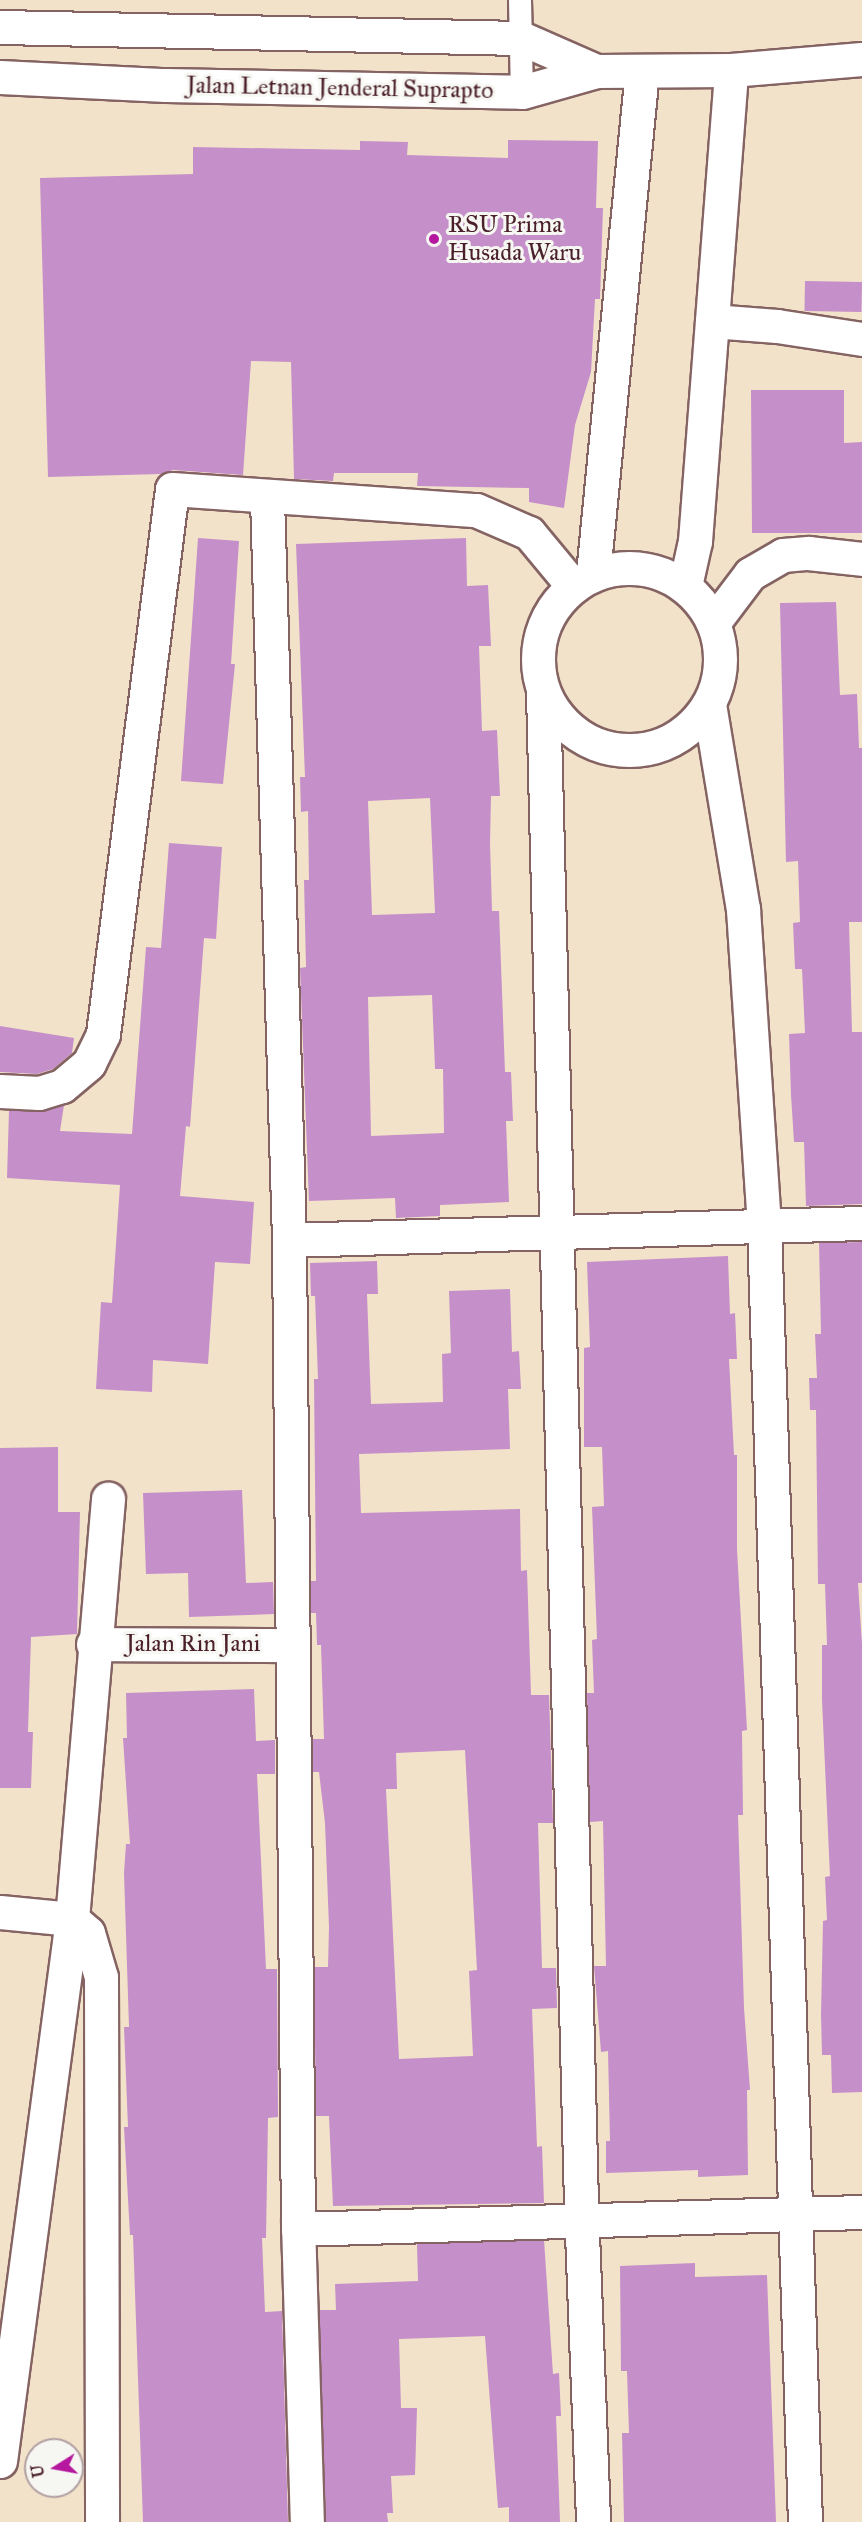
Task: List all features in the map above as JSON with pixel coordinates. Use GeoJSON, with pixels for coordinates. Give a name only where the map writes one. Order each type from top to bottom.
{"type":"FeatureCollection","features":[{"type":"Feature","properties":{"kind":"street"},"geometry":{"type":"LineString","coordinates":[[0,27],[520,38],[596,71],[731,70],[862,59]]}},
{"type":"Feature","properties":{"kind":"street"},"geometry":{"type":"LineString","coordinates":[[685,586],[695,542],[731,70]]}},
{"type":"Feature","properties":{"kind":"street","name":"Jalan Letnan Jenderal Suprapto"},"geometry":{"type":"LineString","coordinates":[[0,77],[522,92],[596,71]]}},
{"type":"Feature","properties":{"kind":"street"},"geometry":{"type":"LineString","coordinates":[[583,580],[642,71]]}},
{"type":"Feature","properties":{"kind":"street"},"geometry":{"type":"LineString","coordinates":[[712,321],[862,339]]}},
{"type":"Feature","properties":{"kind":"street"},"geometry":{"type":"LineString","coordinates":[[0,1091],[39,1093],[62,1086],[89,1063],[103,1034],[172,489],[267,498],[476,510],[529,533],[583,580]]}},
{"type":"Feature","properties":{"kind":"street"},"geometry":{"type":"LineString","coordinates":[[267,498],[289,1240],[298,2229],[307,2522]]}},
{"type":"Feature","properties":{"kind":"street"},"geometry":{"type":"LineString","coordinates":[[713,623],[750,574],[783,555],[808,553],[862,560]]}},
{"type":"Feature","properties":{"kind":"street"},"geometry":{"type":"LineString","coordinates":[[543,692],[558,718],[580,737],[608,749],[637,751],[666,743],[690,728],[709,704],[719,678],[720,650],[713,623],[685,586],[656,571],[625,567],[583,580],[553,608],[541,634],[538,663],[543,692],[582,2222],[593,2522]]}},
{"type":"Feature","properties":{"kind":"street"},"geometry":{"type":"LineString","coordinates":[[709,704],[743,909],[764,1226],[805,2522]]}},
{"type":"Feature","properties":{"kind":"street"},"geometry":{"type":"LineString","coordinates":[[289,1240],[862,1223]]}},
{"type":"Feature","properties":{"kind":"street"},"geometry":{"type":"LineString","coordinates":[[0,2461],[72,1919],[93,1644],[108,1499]]}},
{"type":"Feature","properties":{"kind":"street","name":"Jalan Rin Jani"},"geometry":{"type":"LineString","coordinates":[[93,1644],[293,1645]]}},
{"type":"Feature","properties":{"kind":"street"},"geometry":{"type":"LineString","coordinates":[[0,1912],[72,1919],[88,1933],[101,1977],[102,2522]]}},
{"type":"Feature","properties":{"kind":"street"},"geometry":{"type":"LineString","coordinates":[[298,2229],[862,2212]]}},
{"type":"Feature","properties":{"kind":"lane"},"geometry":{"type":"LineString","coordinates":[[520,0],[522,92]]}},
{"type":"Feature","properties":{"kind":"building"},"geometry":{"type":"Polygon","coordinates":[[[508,140],[598,141],[596,208],[603,208],[600,299],[595,299],[591,372],[575,425],[564,508],[529,502],[529,488],[417,486],[418,473],[334,473],[333,481],[294,479],[291,362],[251,361],[243,475],[173,470],[161,474],[48,477],[40,178],[193,174],[193,147],[360,150],[360,141],[408,142],[407,155],[508,158],[508,140]]]}},
{"type":"Feature","properties":{"kind":"building"},"geometry":{"type":"Polygon","coordinates":[[[805,281],[862,282],[861,312],[804,311],[805,281]]]}},
{"type":"Feature","properties":{"kind":"building"},"geometry":{"type":"Polygon","coordinates":[[[751,390],[844,390],[844,443],[862,442],[862,533],[752,533],[751,390]]]}},
{"type":"Feature","properties":{"kind":"building"},"geometry":{"type":"Polygon","coordinates":[[[198,538],[239,541],[231,664],[235,664],[223,784],[181,781],[198,538]]]}},
{"type":"Feature","properties":{"kind":"building"},"geometry":{"type":"Polygon","coordinates":[[[466,538],[467,586],[488,585],[491,646],[479,646],[482,731],[497,730],[500,796],[491,796],[490,843],[492,911],[499,911],[505,1072],[511,1072],[513,1121],[506,1121],[509,1202],[440,1205],[440,1216],[396,1218],[395,1198],[309,1201],[300,968],[306,967],[304,880],[309,880],[308,811],[301,812],[300,777],[305,777],[296,544],[466,538]],[[430,798],[368,801],[372,915],[435,913],[430,798]],[[432,995],[368,997],[371,1136],[444,1133],[443,1069],[435,1069],[432,995]]]}},
{"type":"Feature","properties":{"kind":"building"},"geometry":{"type":"Polygon","coordinates":[[[836,602],[840,695],[857,694],[859,748],[862,748],[862,922],[849,922],[852,1032],[862,1032],[862,1204],[806,1206],[804,1142],[794,1142],[791,1095],[789,1034],[805,1033],[802,969],[795,969],[793,923],[800,922],[798,861],[786,862],[780,603],[836,602]]]}},
{"type":"Feature","properties":{"kind":"building"},"geometry":{"type":"Polygon","coordinates":[[[169,843],[222,847],[216,939],[204,938],[190,1127],[186,1126],[180,1196],[254,1202],[250,1264],[215,1262],[208,1364],[153,1360],[152,1392],[96,1389],[101,1302],[112,1303],[120,1185],[7,1178],[9,1110],[38,1112],[64,1105],[60,1131],[132,1134],[146,947],[161,948],[169,843]]]}},
{"type":"Feature","properties":{"kind":"building"},"geometry":{"type":"Polygon","coordinates":[[[0,1026],[74,1038],[72,1053],[53,1069],[37,1074],[0,1072],[0,1026]]]}},
{"type":"Feature","properties":{"kind":"building"},"geometry":{"type":"Polygon","coordinates":[[[862,1242],[862,1583],[858,1583],[862,1644],[862,2092],[832,2093],[831,2055],[822,2055],[821,2015],[823,1921],[827,1920],[825,1877],[830,1876],[822,1700],[822,1645],[827,1645],[825,1584],[818,1584],[816,1410],[810,1410],[809,1378],[817,1378],[815,1334],[821,1334],[819,1243],[862,1242]]]}},
{"type":"Feature","properties":{"kind":"building"},"geometry":{"type":"Polygon","coordinates":[[[728,1256],[730,1314],[735,1313],[737,1359],[729,1359],[734,1455],[737,1455],[737,1549],[747,1730],[742,1731],[743,1815],[738,1815],[744,2008],[750,2090],[747,2090],[748,2175],[698,2177],[698,2170],[606,2173],[606,2141],[610,2141],[608,2051],[601,2052],[594,1966],[606,1966],[603,1821],[590,1822],[587,1693],[594,1693],[592,1640],[597,1639],[592,1507],[604,1506],[602,1447],[584,1447],[584,1348],[590,1347],[587,1262],[728,1256]]]}},
{"type":"Feature","properties":{"kind":"building"},"geometry":{"type":"Polygon","coordinates":[[[377,1261],[378,1294],[367,1294],[371,1404],[443,1402],[442,1354],[451,1353],[449,1291],[510,1289],[512,1352],[519,1351],[521,1389],[508,1389],[510,1449],[359,1454],[361,1513],[520,1509],[521,1571],[527,1570],[531,1695],[549,1695],[553,1823],[538,1823],[542,1968],[556,1968],[557,2008],[532,2009],[537,2147],[542,2146],[544,2203],[333,2206],[329,2116],[316,2116],[314,1967],[328,1967],[329,1927],[325,1823],[319,1772],[313,1772],[312,1739],[324,1739],[321,1645],[317,1645],[316,1613],[311,1613],[311,1581],[316,1581],[314,1379],[318,1379],[315,1296],[311,1296],[310,1263],[377,1261]],[[465,1750],[396,1753],[397,1789],[386,1789],[399,2059],[473,2056],[469,1971],[477,1970],[465,1750]]]}},
{"type":"Feature","properties":{"kind":"building"},"geometry":{"type":"Polygon","coordinates":[[[58,1447],[58,1512],[80,1512],[77,1634],[31,1637],[28,1732],[33,1732],[31,1788],[0,1788],[0,1448],[58,1447]]]}},
{"type":"Feature","properties":{"kind":"building"},"geometry":{"type":"Polygon","coordinates":[[[242,1490],[246,1583],[273,1582],[274,1614],[189,1617],[188,1573],[146,1574],[143,1493],[242,1490]]]}},
{"type":"Feature","properties":{"kind":"building"},"geometry":{"type":"Polygon","coordinates":[[[254,1689],[256,1741],[275,1740],[275,1774],[257,1774],[266,1969],[277,1969],[278,2117],[268,2118],[266,2238],[262,2238],[265,2312],[282,2311],[288,2522],[143,2522],[133,2235],[130,2235],[124,2127],[128,2127],[124,2027],[129,2027],[124,1873],[126,1844],[130,1844],[123,1738],[127,1738],[126,1693],[254,1689]]]}},
{"type":"Feature","properties":{"kind":"building"},"geometry":{"type":"Polygon","coordinates":[[[544,2240],[553,2374],[559,2373],[561,2416],[556,2416],[560,2522],[509,2522],[509,2507],[498,2508],[485,2336],[399,2339],[401,2408],[417,2408],[415,2475],[391,2476],[393,2513],[387,2513],[388,2522],[326,2522],[319,2310],[336,2310],[335,2284],[418,2281],[417,2244],[544,2240]]]}},
{"type":"Feature","properties":{"kind":"building"},"geometry":{"type":"Polygon","coordinates":[[[695,2263],[695,2277],[767,2275],[776,2522],[624,2522],[622,2433],[629,2433],[627,2371],[621,2371],[620,2266],[695,2263]]]}},
{"type":"Feature","properties":{"kind":"place","name":"RSU Prima Husada Waru"},"geometry":{"type":"Point","coordinates":[434,239]}}]}
